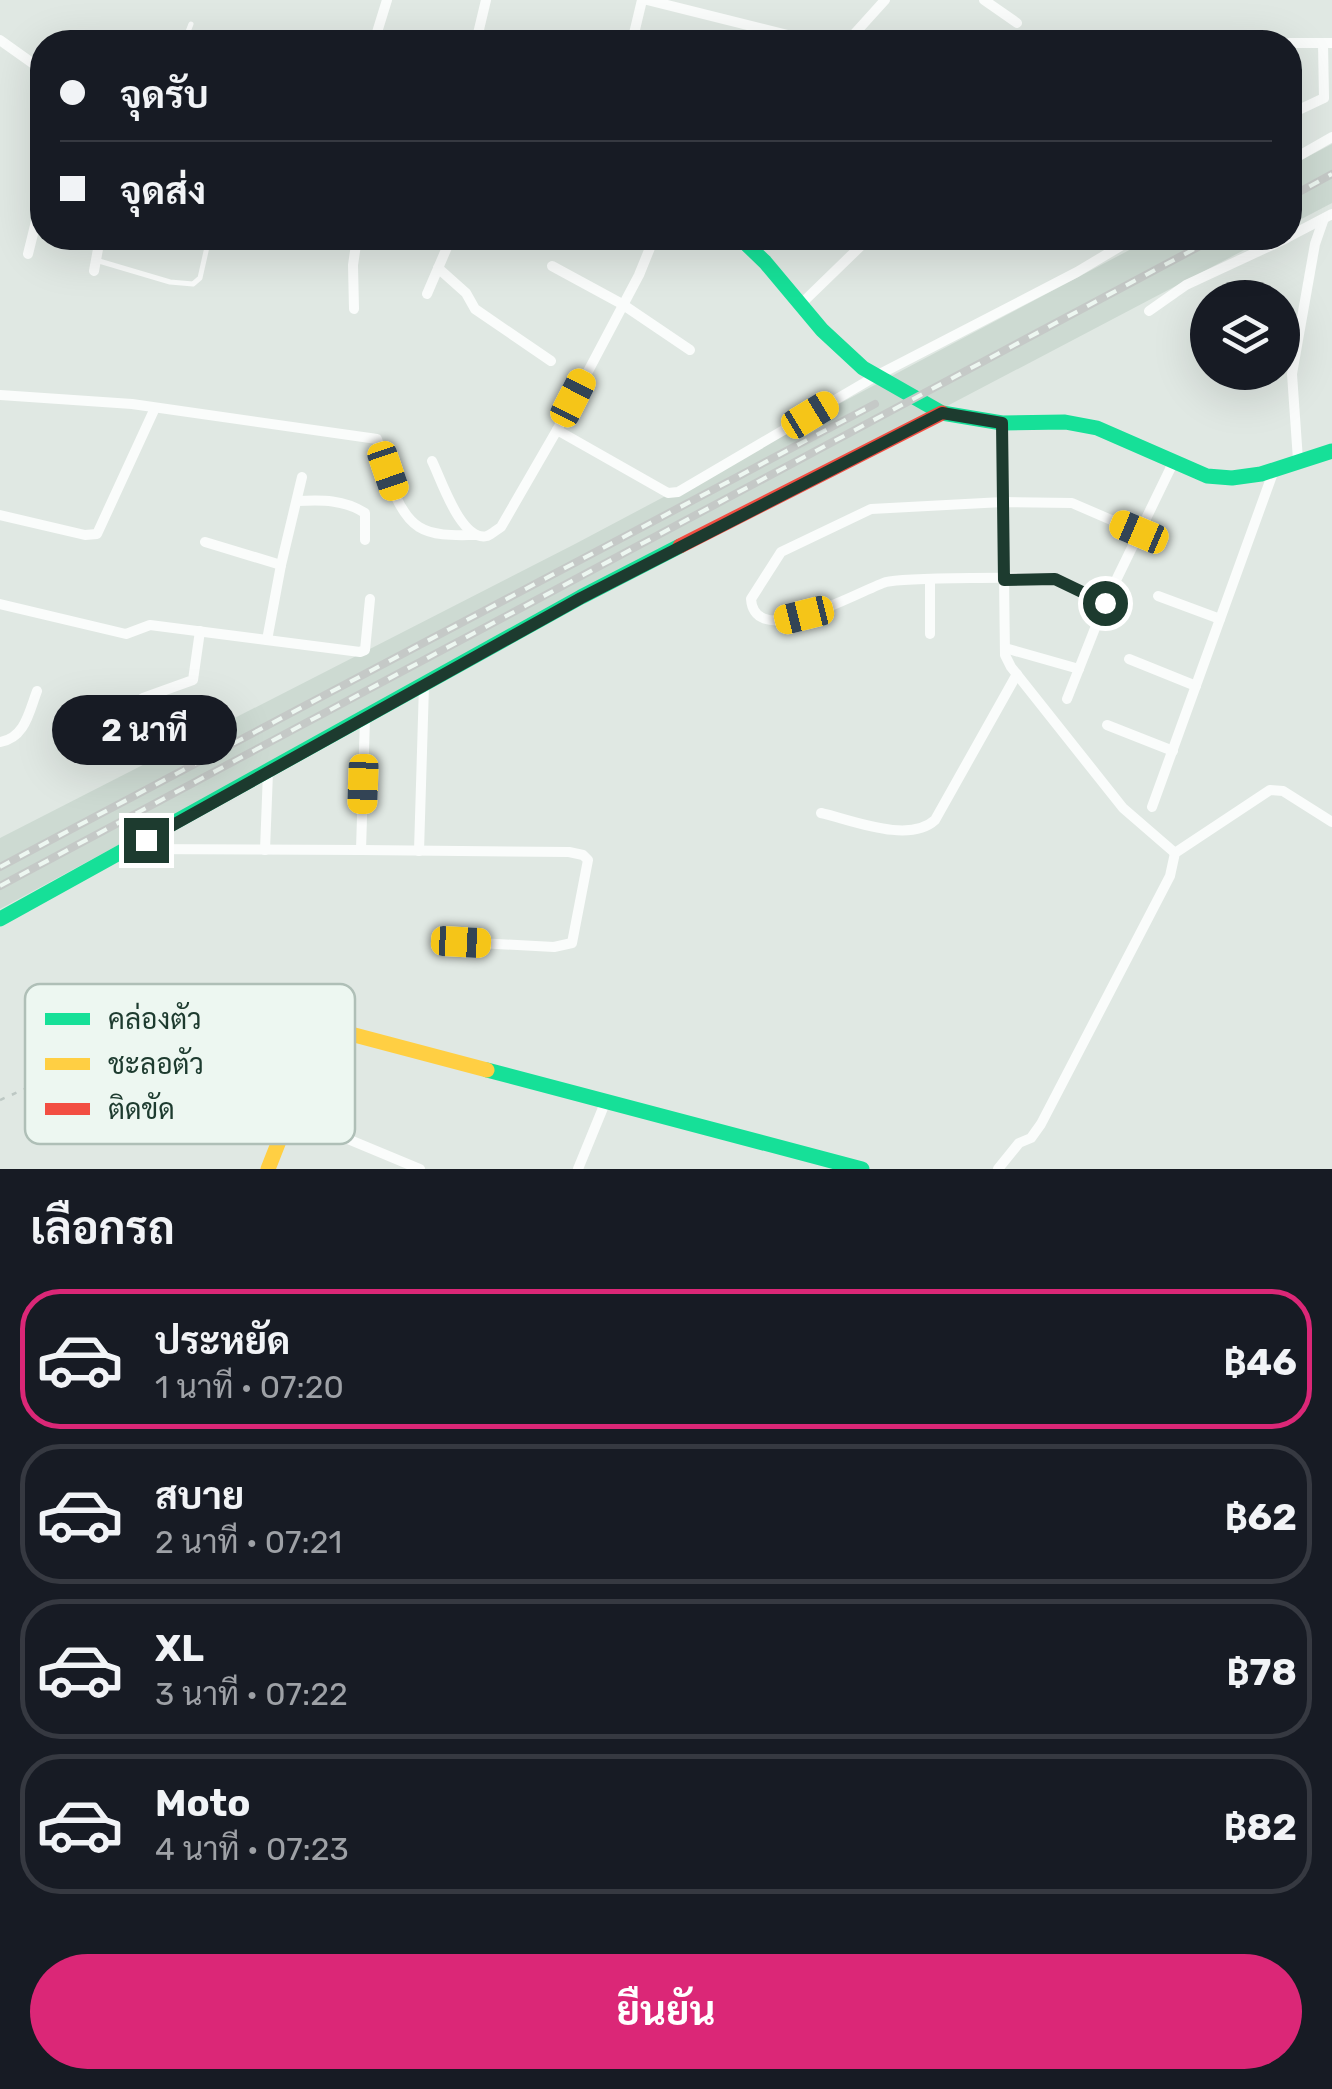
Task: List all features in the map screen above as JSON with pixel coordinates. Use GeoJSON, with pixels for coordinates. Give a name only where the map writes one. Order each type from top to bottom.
{"type":"FeatureCollection","features":[{"type":"Feature","properties":{"kind":"street"},"geometry":{"type":"LineString","coordinates":[[378,30],[387,0]]}},
{"type":"Feature","properties":{"kind":"street"},"geometry":{"type":"LineString","coordinates":[[479,30],[486,0]]}},
{"type":"Feature","properties":{"kind":"street"},"geometry":{"type":"LineString","coordinates":[[636,30],[645,0],[767,30]]}},
{"type":"Feature","properties":{"kind":"street"},"geometry":{"type":"LineString","coordinates":[[859,30],[885,0]]}},
{"type":"Feature","properties":{"kind":"street"},"geometry":{"type":"LineString","coordinates":[[984,0],[1017,23]]}},
{"type":"Feature","properties":{"kind":"street"},"geometry":{"type":"LineString","coordinates":[[0,40],[30,61]]}},
{"type":"Feature","properties":{"kind":"street"},"geometry":{"type":"LineString","coordinates":[[1302,43],[1328,43],[1324,98],[1302,108]]}},
{"type":"Feature","properties":{"kind":"street"},"geometry":{"type":"LineString","coordinates":[[1302,154],[1332,138]]}},
{"type":"Feature","properties":{"kind":"street"},"geometry":{"type":"LineString","coordinates":[[1302,230],[1328,218]]}},
{"type":"Feature","properties":{"kind":"street"},"geometry":{"type":"LineString","coordinates":[[1298,460],[1292,374],[1315,244],[1328,218]]}},
{"type":"Feature","properties":{"kind":"street"},"geometry":{"type":"LineString","coordinates":[[28,254],[30,246]]}},
{"type":"Feature","properties":{"kind":"street"},"geometry":{"type":"LineString","coordinates":[[95,266],[98,250]]}},
{"type":"Feature","properties":{"kind":"street"},"geometry":{"type":"LineString","coordinates":[[354,308],[356,250]]}},
{"type":"Feature","properties":{"kind":"street"},"geometry":{"type":"LineString","coordinates":[[427,294],[446,250]]}},
{"type":"Feature","properties":{"kind":"street"},"geometry":{"type":"LineString","coordinates":[[0,395],[154,408],[377,439],[399,502],[418,527],[441,534],[487,536],[501,527],[557,430],[649,250]]}},
{"type":"Feature","properties":{"kind":"street"},"geometry":{"type":"LineString","coordinates":[[751,250],[822,330],[876,376],[942,413],[1002,423],[1065,422],[1097,428],[1207,476],[1232,478],[1332,451]]}},
{"type":"Feature","properties":{"kind":"street"},"geometry":{"type":"LineString","coordinates":[[801,304],[857,250]]}},
{"type":"Feature","properties":{"kind":"street"},"geometry":{"type":"LineString","coordinates":[[557,430],[672,494],[876,376],[1114,250]]}},
{"type":"Feature","properties":{"kind":"street"},"geometry":{"type":"LineString","coordinates":[[1149,311],[1186,285],[1260,250]]}},
{"type":"Feature","properties":{"kind":"street"},"geometry":{"type":"LineString","coordinates":[[552,266],[622,304],[690,350]]}},
{"type":"Feature","properties":{"kind":"street"},"geometry":{"type":"LineString","coordinates":[[438,268],[476,308],[551,361]]}},
{"type":"Feature","properties":{"kind":"street"},"geometry":{"type":"LineString","coordinates":[[0,514],[97,534],[154,408]]}},
{"type":"Feature","properties":{"kind":"street"},"geometry":{"type":"LineString","coordinates":[[0,919],[581,598],[942,413]]}},
{"type":"Feature","properties":{"kind":"street"},"geometry":{"type":"LineString","coordinates":[[1002,423],[1005,648],[1016,674],[1123,808],[1175,853]]}},
{"type":"Feature","properties":{"kind":"street"},"geometry":{"type":"LineString","coordinates":[[432,461],[464,528],[476,535]]}},
{"type":"Feature","properties":{"kind":"street"},"geometry":{"type":"LineString","coordinates":[[1066,699],[1105,603],[1173,462]]}},
{"type":"Feature","properties":{"kind":"street"},"geometry":{"type":"LineString","coordinates":[[1152,808],[1274,469]]}},
{"type":"Feature","properties":{"kind":"street"},"geometry":{"type":"LineString","coordinates":[[267,640],[302,477]]}},
{"type":"Feature","properties":{"kind":"street"},"geometry":{"type":"LineString","coordinates":[[296,501],[331,500],[365,512],[366,540]]}},
{"type":"Feature","properties":{"kind":"street"},"geometry":{"type":"LineString","coordinates":[[1105,603],[1055,579],[888,582],[825,610],[782,620],[766,620],[752,608],[751,600],[781,552],[872,509],[1003,502],[1072,503],[1139,532]]}},
{"type":"Feature","properties":{"kind":"street"},"geometry":{"type":"LineString","coordinates":[[205,542],[282,565]]}},
{"type":"Feature","properties":{"kind":"street"},"geometry":{"type":"LineString","coordinates":[[930,581],[930,634]]}},
{"type":"Feature","properties":{"kind":"street"},"geometry":{"type":"LineString","coordinates":[[1158,596],[1220,618]]}},
{"type":"Feature","properties":{"kind":"street"},"geometry":{"type":"LineString","coordinates":[[0,604],[126,634],[150,625],[360,652],[366,650],[370,600]]}},
{"type":"Feature","properties":{"kind":"street"},"geometry":{"type":"LineString","coordinates":[[132,741],[143,698],[194,680],[200,632]]}},
{"type":"Feature","properties":{"kind":"street"},"geometry":{"type":"LineString","coordinates":[[1005,648],[1079,668]]}},
{"type":"Feature","properties":{"kind":"street"},"geometry":{"type":"LineString","coordinates":[[1128,659],[1196,686]]}},
{"type":"Feature","properties":{"kind":"street"},"geometry":{"type":"LineString","coordinates":[[821,813],[894,829],[927,827],[935,820],[1016,674]]}},
{"type":"Feature","properties":{"kind":"street"},"geometry":{"type":"LineString","coordinates":[[419,850],[424,686]]}},
{"type":"Feature","properties":{"kind":"street"},"geometry":{"type":"LineString","coordinates":[[0,742],[21,732],[38,691]]}},
{"type":"Feature","properties":{"kind":"street"},"geometry":{"type":"LineString","coordinates":[[360,850],[366,718]]}},
{"type":"Feature","properties":{"kind":"street"},"geometry":{"type":"LineString","coordinates":[[1107,725],[1172,751]]}},
{"type":"Feature","properties":{"kind":"street"},"geometry":{"type":"LineString","coordinates":[[266,850],[268,772]]}},
{"type":"Feature","properties":{"kind":"street"},"geometry":{"type":"LineString","coordinates":[[998,1169],[1018,1143],[1031,1138],[1041,1124],[1170,876],[1175,853],[1270,790],[1283,791],[1332,822]]}},
{"type":"Feature","properties":{"kind":"street"},"geometry":{"type":"LineString","coordinates":[[131,848],[569,852],[588,860],[572,943],[554,947],[461,942]]}},
{"type":"Feature","properties":{"kind":"street"},"geometry":{"type":"LineString","coordinates":[[355,1035],[862,1169]]}},
{"type":"Feature","properties":{"kind":"street"},"geometry":{"type":"LineString","coordinates":[[578,1169],[605,1102]]}},
{"type":"Feature","properties":{"kind":"street"},"geometry":{"type":"LineString","coordinates":[[355,1142],[420,1169]]}},
{"type":"Feature","properties":{"kind":"street"},"geometry":{"type":"LineString","coordinates":[[268,1169],[278,1144]]}},
{"type":"Feature","properties":{"kind":"lane"},"geometry":{"type":"LineString","coordinates":[[188,30],[190,24]]}},
{"type":"Feature","properties":{"kind":"lane"},"geometry":{"type":"LineString","coordinates":[[95,266],[193,284],[200,278],[206,250]]}},
{"type":"Feature","properties":{"kind":"path"},"geometry":{"type":"LineString","coordinates":[[0,1100],[25,1089]]}},
{"type":"Feature","properties":{"kind":"shaded area"},"geometry":{"type":"Polygon","coordinates":[[[1332,144],[1332,203],[1302,219],[1302,160],[1332,144]]]}},
{"type":"Feature","properties":{"kind":"shaded area"},"geometry":{"type":"Polygon","coordinates":[[[1129,250],[1244,250],[344,723],[0,909],[0,838],[575,544],[1129,250]]]}},
{"type":"Feature","properties":{"kind":"railway"},"geometry":{"type":"LineString","coordinates":[[1302,190],[1332,174]]}},
{"type":"Feature","properties":{"kind":"railway"},"geometry":{"type":"LineString","coordinates":[[0,886],[1192,250]]}},
{"type":"Feature","properties":{"kind":"railway"},"geometry":{"type":"LineString","coordinates":[[0,867],[875,404]]}},
{"type":"Feature","properties":{"kind":"traffic: fast"},"geometry":{"type":"LineString","coordinates":[[752,250],[822,330],[863,368],[942,413],[1002,423],[1065,422],[1097,428],[1207,476],[1261,474],[1332,451]]}},
{"type":"Feature","properties":{"kind":"traffic: fast"},"geometry":{"type":"LineString","coordinates":[[0,919],[680,546]]}},
{"type":"Feature","properties":{"kind":"traffic: fast"},"geometry":{"type":"LineString","coordinates":[[487,1070],[862,1169]]}},
{"type":"Feature","properties":{"kind":"traffic: slow"},"geometry":{"type":"LineString","coordinates":[[355,1035],[487,1070]]}},
{"type":"Feature","properties":{"kind":"traffic: slow"},"geometry":{"type":"LineString","coordinates":[[268,1169],[278,1144]]}},
{"type":"Feature","properties":{"kind":"traffic: jam"},"geometry":{"type":"LineString","coordinates":[[680,546],[942,413]]}},
{"type":"Feature","properties":{"kind":"route"},"geometry":{"type":"LineString","coordinates":[[146,840],[581,598],[942,413],[1002,423],[1004,580],[1055,579],[1105,603]]}}]}
